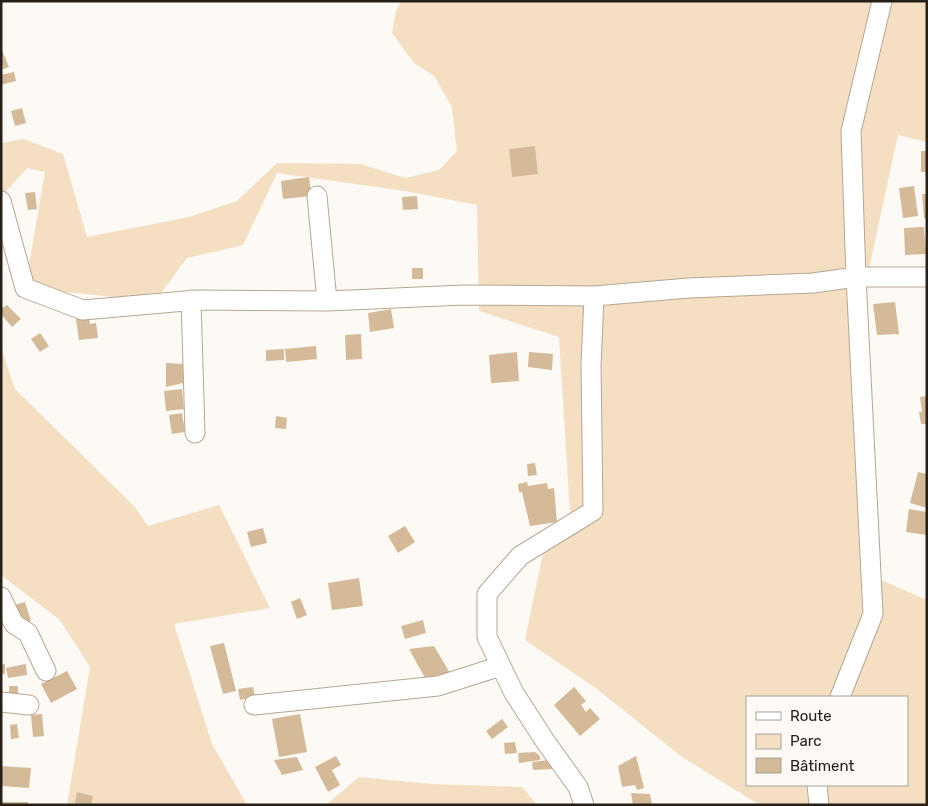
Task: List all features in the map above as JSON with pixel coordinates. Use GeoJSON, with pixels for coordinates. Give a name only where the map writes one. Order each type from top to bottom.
{"type":"FeatureCollection","features":[{"type":"Feature","properties":{"kind":"street"},"geometry":{"type":"LineString","coordinates":[[840,696],[873,614],[856,277],[852,131],[882,1]]}},
{"type":"Feature","properties":{"kind":"street"},"geometry":{"type":"LineString","coordinates":[[317,196],[327,301]]}},
{"type":"Feature","properties":{"kind":"street"},"geometry":{"type":"LineString","coordinates":[[1,201],[25,288],[84,310],[191,300],[327,301],[464,295],[594,296],[690,288],[813,283],[856,277],[927,277]]}},
{"type":"Feature","properties":{"kind":"street"},"geometry":{"type":"LineString","coordinates":[[584,805],[578,787],[544,741],[514,693],[487,637],[487,594],[520,556],[593,511],[591,364],[594,296]]}},
{"type":"Feature","properties":{"kind":"street"},"geometry":{"type":"LineString","coordinates":[[191,300],[195,433]]}},
{"type":"Feature","properties":{"kind":"street"},"geometry":{"type":"LineString","coordinates":[[1,597],[14,624],[28,633],[46,671]]}},
{"type":"Feature","properties":{"kind":"street"},"geometry":{"type":"LineString","coordinates":[[254,705],[438,686],[501,666]]}},
{"type":"Feature","properties":{"kind":"street"},"geometry":{"type":"LineString","coordinates":[[1,702],[29,705]]}},
{"type":"Feature","properties":{"kind":"street"},"geometry":{"type":"LineString","coordinates":[[817,786],[819,805]]}},
{"type":"Feature","properties":{"kind":"green space"},"geometry":{"type":"Polygon","coordinates":[[[401,1],[927,1],[927,142],[898,135],[854,338],[862,572],[927,600],[927,805],[760,805],[682,757],[597,689],[525,640],[545,543],[570,513],[559,337],[479,311],[477,205],[405,191],[277,173],[243,245],[187,258],[155,301],[25,288],[45,172],[27,168],[1,197],[1,143],[24,139],[63,154],[87,237],[189,217],[237,201],[277,163],[361,164],[405,178],[439,170],[457,151],[452,107],[434,76],[414,63],[392,33],[396,11],[401,1]]]}},
{"type":"Feature","properties":{"kind":"green space"},"geometry":{"type":"Polygon","coordinates":[[[1,348],[15,389],[134,506],[148,526],[219,505],[270,608],[174,624],[212,744],[247,805],[67,805],[90,667],[60,620],[1,575],[1,348]]]}},
{"type":"Feature","properties":{"kind":"green space"},"geometry":{"type":"Polygon","coordinates":[[[359,777],[432,784],[522,787],[537,805],[326,805],[359,777]]]}},
{"type":"Feature","properties":{"kind":"building"},"geometry":{"type":"Polygon","coordinates":[[[1,48],[9,67],[1,70],[1,48]]]}},
{"type":"Feature","properties":{"kind":"building"},"geometry":{"type":"Polygon","coordinates":[[[14,72],[16,81],[1,85],[1,75],[14,72]]]}},
{"type":"Feature","properties":{"kind":"building"},"geometry":{"type":"Polygon","coordinates":[[[22,108],[26,123],[15,126],[11,111],[22,108]]]}},
{"type":"Feature","properties":{"kind":"building"},"geometry":{"type":"Polygon","coordinates":[[[535,146],[538,174],[512,177],[509,149],[535,146]]]}},
{"type":"Feature","properties":{"kind":"building"},"geometry":{"type":"Polygon","coordinates":[[[921,151],[927,151],[927,172],[921,172],[921,151]]]}},
{"type":"Feature","properties":{"kind":"building"},"geometry":{"type":"Polygon","coordinates":[[[309,177],[311,196],[283,199],[281,181],[309,177]]]}},
{"type":"Feature","properties":{"kind":"building"},"geometry":{"type":"Polygon","coordinates":[[[914,186],[918,216],[903,218],[899,188],[914,186]]]}},
{"type":"Feature","properties":{"kind":"building"},"geometry":{"type":"Polygon","coordinates":[[[35,192],[37,209],[28,210],[25,193],[35,192]]]}},
{"type":"Feature","properties":{"kind":"building"},"geometry":{"type":"Polygon","coordinates":[[[922,194],[927,194],[927,218],[924,218],[922,194]]]}},
{"type":"Feature","properties":{"kind":"building"},"geometry":{"type":"Polygon","coordinates":[[[417,196],[418,209],[403,210],[402,197],[417,196]]]}},
{"type":"Feature","properties":{"kind":"building"},"geometry":{"type":"Polygon","coordinates":[[[924,227],[926,254],[905,255],[904,228],[924,227]]]}},
{"type":"Feature","properties":{"kind":"building"},"geometry":{"type":"Polygon","coordinates":[[[412,268],[423,268],[423,279],[412,279],[412,268]]]}},
{"type":"Feature","properties":{"kind":"building"},"geometry":{"type":"Polygon","coordinates":[[[895,302],[899,334],[877,335],[873,304],[895,302]]]}},
{"type":"Feature","properties":{"kind":"building"},"geometry":{"type":"Polygon","coordinates":[[[7,305],[21,319],[12,327],[1,314],[1,309],[7,305]]]}},
{"type":"Feature","properties":{"kind":"building"},"geometry":{"type":"Polygon","coordinates":[[[391,309],[394,328],[370,332],[368,313],[391,309]]]}},
{"type":"Feature","properties":{"kind":"building"},"geometry":{"type":"Polygon","coordinates":[[[89,317],[90,324],[96,323],[98,338],[79,340],[76,319],[89,317]]]}},
{"type":"Feature","properties":{"kind":"building"},"geometry":{"type":"Polygon","coordinates":[[[40,333],[49,346],[40,352],[31,339],[40,333]]]}},
{"type":"Feature","properties":{"kind":"building"},"geometry":{"type":"Polygon","coordinates":[[[361,334],[362,359],[346,360],[345,335],[361,334]]]}},
{"type":"Feature","properties":{"kind":"building"},"geometry":{"type":"Polygon","coordinates":[[[316,346],[317,359],[286,362],[285,349],[316,346]]]}},
{"type":"Feature","properties":{"kind":"building"},"geometry":{"type":"Polygon","coordinates":[[[284,349],[284,360],[266,361],[266,350],[284,349]]]}},
{"type":"Feature","properties":{"kind":"building"},"geometry":{"type":"Polygon","coordinates":[[[517,352],[519,381],[491,383],[489,355],[517,352]]]}},
{"type":"Feature","properties":{"kind":"building"},"geometry":{"type":"Polygon","coordinates":[[[529,352],[553,354],[552,370],[528,367],[529,352]]]}},
{"type":"Feature","properties":{"kind":"building"},"geometry":{"type":"Polygon","coordinates":[[[166,363],[184,364],[183,383],[166,387],[166,363]]]}},
{"type":"Feature","properties":{"kind":"building"},"geometry":{"type":"Polygon","coordinates":[[[182,389],[184,409],[166,411],[164,391],[182,389]]]}},
{"type":"Feature","properties":{"kind":"building"},"geometry":{"type":"Polygon","coordinates":[[[927,396],[927,424],[921,424],[919,412],[922,412],[920,397],[927,396]]]}},
{"type":"Feature","properties":{"kind":"building"},"geometry":{"type":"Polygon","coordinates":[[[182,413],[185,432],[172,434],[169,415],[182,413]]]}},
{"type":"Feature","properties":{"kind":"building"},"geometry":{"type":"Polygon","coordinates":[[[276,416],[287,418],[286,429],[275,428],[276,416]]]}},
{"type":"Feature","properties":{"kind":"building"},"geometry":{"type":"Polygon","coordinates":[[[535,463],[537,475],[528,476],[527,464],[535,463]]]}},
{"type":"Feature","properties":{"kind":"building"},"geometry":{"type":"Polygon","coordinates":[[[918,472],[927,474],[927,508],[910,503],[918,472]]]}},
{"type":"Feature","properties":{"kind":"building"},"geometry":{"type":"Polygon","coordinates":[[[527,482],[528,486],[547,483],[548,489],[554,488],[557,522],[530,526],[522,492],[519,492],[518,484],[527,482]]]}},
{"type":"Feature","properties":{"kind":"building"},"geometry":{"type":"Polygon","coordinates":[[[909,509],[927,512],[927,535],[906,532],[909,509]]]}},
{"type":"Feature","properties":{"kind":"building"},"geometry":{"type":"Polygon","coordinates":[[[405,526],[415,542],[398,553],[388,536],[405,526]]]}},
{"type":"Feature","properties":{"kind":"building"},"geometry":{"type":"Polygon","coordinates":[[[263,528],[267,543],[251,547],[247,532],[263,528]]]}},
{"type":"Feature","properties":{"kind":"building"},"geometry":{"type":"Polygon","coordinates":[[[359,578],[363,606],[332,610],[328,583],[359,578]]]}},
{"type":"Feature","properties":{"kind":"building"},"geometry":{"type":"Polygon","coordinates":[[[300,598],[307,615],[297,619],[291,602],[300,598]]]}},
{"type":"Feature","properties":{"kind":"building"},"geometry":{"type":"Polygon","coordinates":[[[25,602],[31,621],[14,626],[8,607],[25,602]]]}},
{"type":"Feature","properties":{"kind":"building"},"geometry":{"type":"Polygon","coordinates":[[[423,620],[426,633],[405,639],[401,626],[423,620]]]}},
{"type":"Feature","properties":{"kind":"building"},"geometry":{"type":"Polygon","coordinates":[[[224,643],[236,691],[223,694],[210,646],[224,643]]]}},
{"type":"Feature","properties":{"kind":"building"},"geometry":{"type":"Polygon","coordinates":[[[434,646],[450,673],[425,678],[409,649],[434,646]]]}},
{"type":"Feature","properties":{"kind":"building"},"geometry":{"type":"Polygon","coordinates":[[[1,664],[5,664],[5,674],[1,674],[1,664]]]}},
{"type":"Feature","properties":{"kind":"building"},"geometry":{"type":"Polygon","coordinates":[[[26,664],[27,675],[8,678],[6,668],[26,664]]]}},
{"type":"Feature","properties":{"kind":"building"},"geometry":{"type":"Polygon","coordinates":[[[67,671],[77,689],[51,703],[41,684],[67,671]]]}},
{"type":"Feature","properties":{"kind":"building"},"geometry":{"type":"Polygon","coordinates":[[[9,686],[18,686],[18,697],[9,698],[9,686]]]}},
{"type":"Feature","properties":{"kind":"building"},"geometry":{"type":"Polygon","coordinates":[[[253,687],[255,697],[240,700],[238,689],[253,687]]]}},
{"type":"Feature","properties":{"kind":"building"},"geometry":{"type":"Polygon","coordinates":[[[574,687],[586,701],[581,705],[586,712],[590,708],[600,719],[580,736],[554,705],[574,687]]]}},
{"type":"Feature","properties":{"kind":"building"},"geometry":{"type":"Polygon","coordinates":[[[42,714],[44,736],[33,737],[31,715],[42,714]]]}},
{"type":"Feature","properties":{"kind":"building"},"geometry":{"type":"Polygon","coordinates":[[[300,714],[307,752],[279,757],[272,719],[300,714]]]}},
{"type":"Feature","properties":{"kind":"building"},"geometry":{"type":"Polygon","coordinates":[[[502,719],[508,727],[492,739],[486,731],[502,719]]]}},
{"type":"Feature","properties":{"kind":"building"},"geometry":{"type":"Polygon","coordinates":[[[17,724],[19,738],[11,739],[10,725],[17,724]]]}},
{"type":"Feature","properties":{"kind":"building"},"geometry":{"type":"Polygon","coordinates":[[[515,742],[517,753],[505,754],[504,743],[515,742]]]}},
{"type":"Feature","properties":{"kind":"building"},"geometry":{"type":"Polygon","coordinates":[[[535,752],[540,756],[540,760],[519,763],[518,753],[535,752]]]}},
{"type":"Feature","properties":{"kind":"building"},"geometry":{"type":"Polygon","coordinates":[[[336,756],[341,765],[332,770],[340,785],[328,792],[315,767],[336,756]]]}},
{"type":"Feature","properties":{"kind":"building"},"geometry":{"type":"Polygon","coordinates":[[[636,756],[644,788],[637,790],[635,785],[622,787],[618,766],[636,756]]]}},
{"type":"Feature","properties":{"kind":"building"},"geometry":{"type":"Polygon","coordinates":[[[297,757],[303,770],[282,775],[274,760],[297,757]]]}},
{"type":"Feature","properties":{"kind":"building"},"geometry":{"type":"Polygon","coordinates":[[[549,760],[553,769],[533,770],[532,762],[549,760]]]}},
{"type":"Feature","properties":{"kind":"building"},"geometry":{"type":"Polygon","coordinates":[[[1,766],[31,768],[29,788],[1,786],[1,766]]]}},
{"type":"Feature","properties":{"kind":"building"},"geometry":{"type":"Polygon","coordinates":[[[77,792],[93,796],[91,805],[75,803],[77,792]]]}},
{"type":"Feature","properties":{"kind":"building"},"geometry":{"type":"Polygon","coordinates":[[[631,793],[650,794],[652,805],[633,805],[631,793]]]}},
{"type":"Feature","properties":{"kind":"building"},"geometry":{"type":"Polygon","coordinates":[[[2,802],[28,802],[28,805],[2,805],[2,802]]]}}]}
